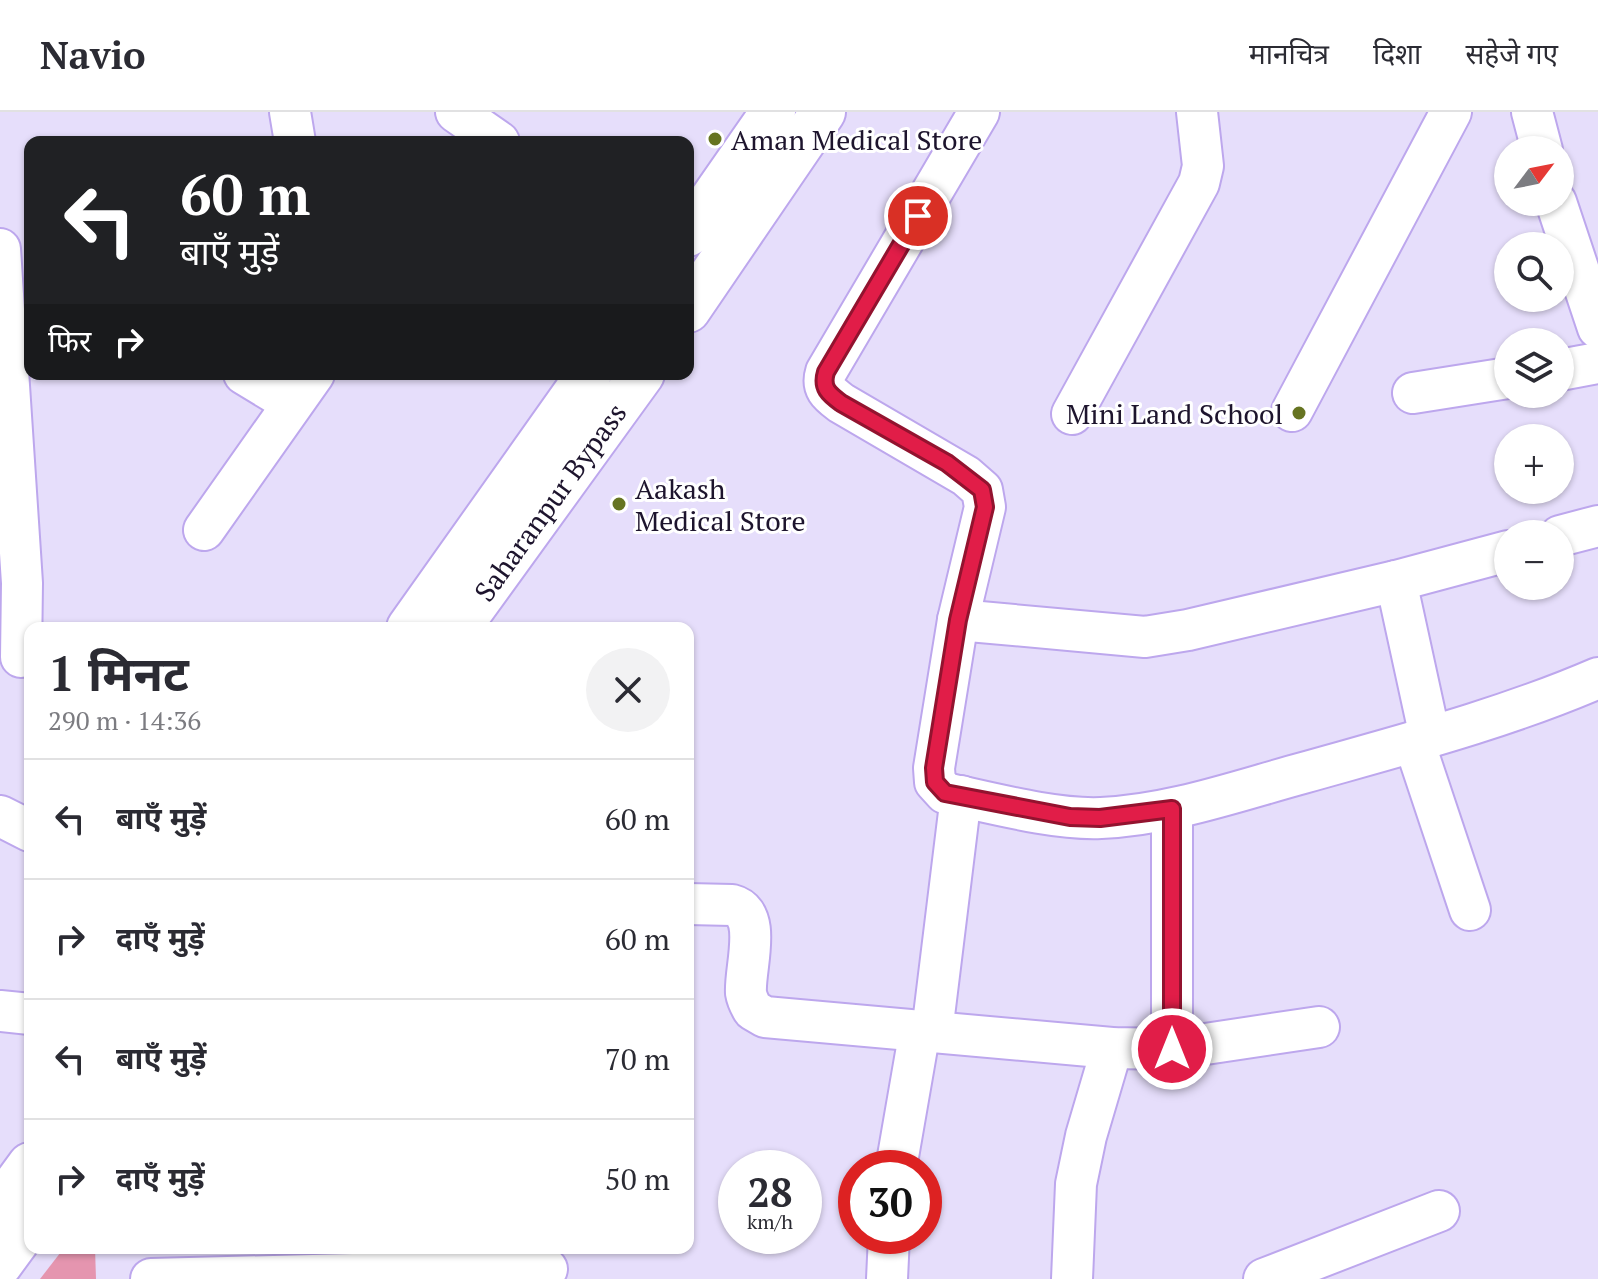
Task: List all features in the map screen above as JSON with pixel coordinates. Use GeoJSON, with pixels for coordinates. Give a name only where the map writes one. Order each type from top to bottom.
{"type":"FeatureCollection","features":[{"type":"Feature","properties":{"kind":"main road"},"geometry":{"type":"LineString","coordinates":[[694,225],[773,112]]}},
{"type":"Feature","properties":{"kind":"main road"},"geometry":{"type":"LineString","coordinates":[[694,291],[823,112]]}},
{"type":"Feature","properties":{"kind":"main road"},"geometry":{"type":"LineString","coordinates":[[413,622],[585,380]]}},
{"type":"Feature","properties":{"kind":"main road","name":"Saharanpur Bypass"},"geometry":{"type":"LineString","coordinates":[[462,622],[638,380]]}},
{"type":"Feature","properties":{"kind":"main road"},"geometry":{"type":"LineString","coordinates":[[0,1264],[14,1196]]}},
{"type":"Feature","properties":{"kind":"street"},"geometry":{"type":"LineString","coordinates":[[290,112],[294,136]]}},
{"type":"Feature","properties":{"kind":"street"},"geometry":{"type":"LineString","coordinates":[[456,112],[488,136]]}},
{"type":"Feature","properties":{"kind":"street"},"geometry":{"type":"LineString","coordinates":[[979,112],[826,372],[823,382],[827,392],[841,403],[947,463],[982,490],[985,507],[958,620],[934,768],[935,782],[945,793],[1070,817],[1100,818],[1172,809],[1422,740],[1516,710],[1598,678]]}},
{"type":"Feature","properties":{"kind":"street"},"geometry":{"type":"LineString","coordinates":[[1072,414],[1199,183],[1203,166],[1197,112]]}},
{"type":"Feature","properties":{"kind":"street"},"geometry":{"type":"LineString","coordinates":[[1292,411],[1451,112]]}},
{"type":"Feature","properties":{"kind":"street"},"geometry":{"type":"LineString","coordinates":[[1532,112],[1538,136]]}},
{"type":"Feature","properties":{"kind":"street"},"geometry":{"type":"LineString","coordinates":[[1561,216],[1598,328]]}},
{"type":"Feature","properties":{"kind":"street"},"geometry":{"type":"LineString","coordinates":[[0,249],[22,583],[17,657]]}},
{"type":"Feature","properties":{"kind":"street"},"geometry":{"type":"LineString","coordinates":[[1574,367],[1598,363]]}},
{"type":"Feature","properties":{"kind":"street"},"geometry":{"type":"LineString","coordinates":[[204,530],[303,388],[269,380]]}},
{"type":"Feature","properties":{"kind":"street"},"geometry":{"type":"LineString","coordinates":[[1413,393],[1494,380]]}},
{"type":"Feature","properties":{"kind":"street"},"geometry":{"type":"LineString","coordinates":[[1574,532],[1598,526]]}},
{"type":"Feature","properties":{"kind":"street"},"geometry":{"type":"LineString","coordinates":[[958,620],[1145,637],[1188,630],[1396,581],[1494,555]]}},
{"type":"Feature","properties":{"kind":"street"},"geometry":{"type":"LineString","coordinates":[[1396,581],[1422,740],[1470,910]]}},
{"type":"Feature","properties":{"kind":"street"},"geometry":{"type":"LineString","coordinates":[[900,1150],[926,1031],[961,796]]}},
{"type":"Feature","properties":{"kind":"street"},"geometry":{"type":"LineString","coordinates":[[1172,809],[1172,1049]]}},
{"type":"Feature","properties":{"kind":"street"},"geometry":{"type":"LineString","coordinates":[[0,816],[24,828]]}},
{"type":"Feature","properties":{"kind":"street"},"geometry":{"type":"LineString","coordinates":[[694,904],[732,905],[739,907],[747,916],[751,929],[746,992],[753,1010],[765,1017],[1112,1048],[1172,1049],[1319,1027]]}},
{"type":"Feature","properties":{"kind":"street"},"geometry":{"type":"LineString","coordinates":[[0,1011],[24,1013]]}},
{"type":"Feature","properties":{"kind":"street"},"geometry":{"type":"LineString","coordinates":[[1072,1279],[1076,1184],[1086,1136],[1112,1048]]}},
{"type":"Feature","properties":{"kind":"street"},"geometry":{"type":"LineString","coordinates":[[1264,1279],[1357,1262],[1439,1211]]}},
{"type":"Feature","properties":{"kind":"street"},"geometry":{"type":"LineString","coordinates":[[887,1279],[888,1254]]}},
{"type":"Feature","properties":{"kind":"street"},"geometry":{"type":"LineString","coordinates":[[151,1279],[396,1276],[547,1265]]}},
{"type":"Feature","properties":{"kind":"shaded area"},"geometry":{"type":"Polygon","coordinates":[[[59,1254],[95,1254],[96,1279],[40,1279],[59,1254]]]}},
{"type":"Feature","properties":{"kind":"place","name":"Aman Medical Store"},"geometry":{"type":"Point","coordinates":[715,139]}},
{"type":"Feature","properties":{"kind":"place","name":"Mini Land School"},"geometry":{"type":"Point","coordinates":[1299,413]}},
{"type":"Feature","properties":{"kind":"place","name":"Aakash Medical Store"},"geometry":{"type":"Point","coordinates":[619,504]}},
{"type":"Feature","properties":{"kind":"route"},"geometry":{"type":"LineString","coordinates":[[918,216],[823,382],[827,392],[841,403],[947,463],[982,490],[985,507],[958,620],[934,768],[935,782],[945,793],[1070,817],[1100,818],[1172,809],[1172,1049]]}}]}
